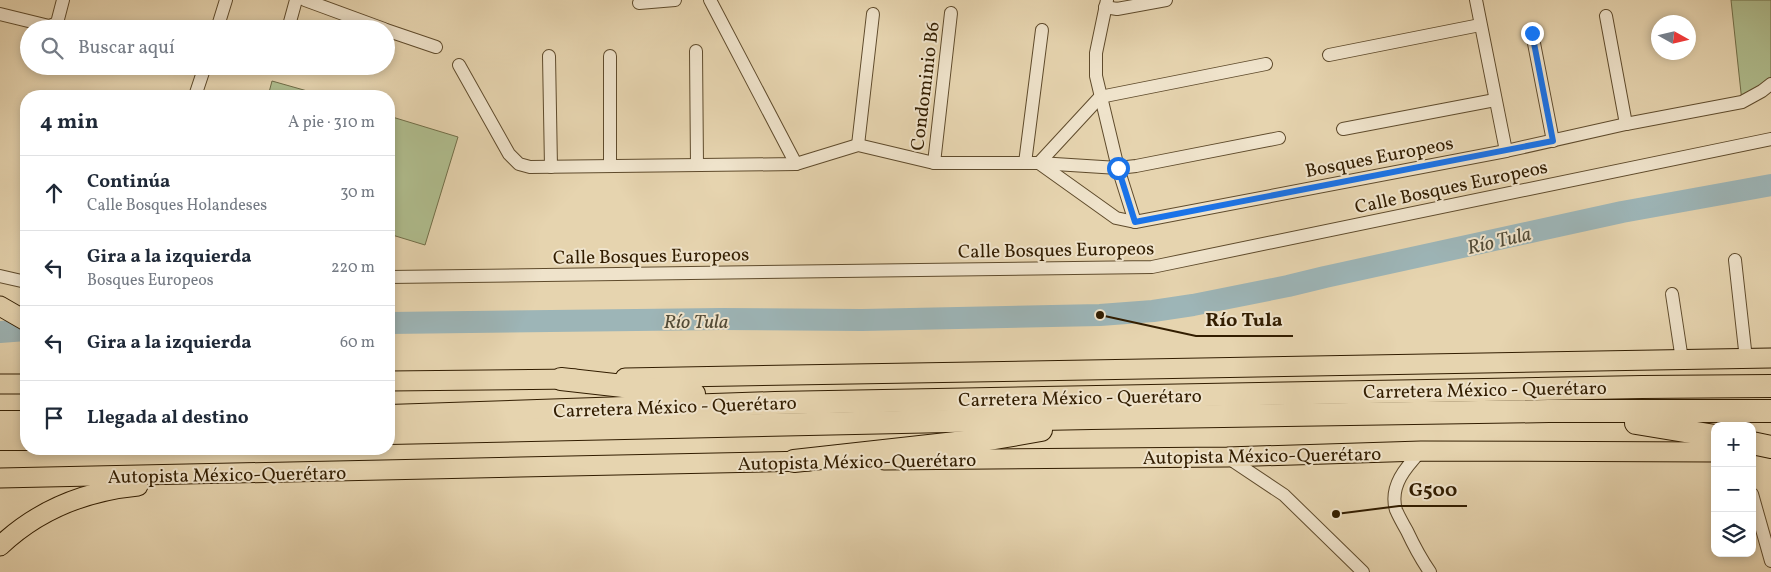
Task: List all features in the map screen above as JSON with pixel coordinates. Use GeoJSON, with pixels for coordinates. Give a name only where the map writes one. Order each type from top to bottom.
{"type":"FeatureCollection","features":[{"type":"Feature","properties":{"kind":"highway"},"geometry":{"type":"LineString","coordinates":[[560,379],[775,403]]}},
{"type":"Feature","properties":{"kind":"highway","name":"Carretera México - Querétaro"},"geometry":{"type":"LineString","coordinates":[[395,416],[775,403],[1642,386],[1771,386]]}},
{"type":"Feature","properties":{"kind":"highway"},"geometry":{"type":"LineString","coordinates":[[1548,410],[1711,435]]}},
{"type":"Feature","properties":{"kind":"highway","name":"Carretera México - Querétaro"},"geometry":{"type":"LineString","coordinates":[[395,433],[1548,410],[1771,411]]}},
{"type":"Feature","properties":{"kind":"highway"},"geometry":{"type":"LineString","coordinates":[[794,461],[1009,436],[1092,418]]}},
{"type":"Feature","properties":{"kind":"highway"},"geometry":{"type":"LineString","coordinates":[[0,422],[20,422]]}},
{"type":"Feature","properties":{"kind":"highway"},"geometry":{"type":"LineString","coordinates":[[0,440],[20,439]]}},
{"type":"Feature","properties":{"kind":"highway"},"geometry":{"type":"LineString","coordinates":[[1756,444],[1771,447]]}},
{"type":"Feature","properties":{"kind":"main road"},"geometry":{"type":"LineString","coordinates":[[0,306],[20,318]]}},
{"type":"Feature","properties":{"kind":"main road"},"geometry":{"type":"LineString","coordinates":[[395,381],[1771,358]]}},
{"type":"Feature","properties":{"kind":"main road"},"geometry":{"type":"LineString","coordinates":[[0,384],[20,384]]}},
{"type":"Feature","properties":{"kind":"main road","name":"Autopista México-Querétaro"},"geometry":{"type":"LineString","coordinates":[[0,478],[794,461],[1227,457],[1421,451],[1711,452]]}},
{"type":"Feature","properties":{"kind":"main road"},"geometry":{"type":"LineString","coordinates":[[1756,452],[1771,452]]}},
{"type":"Feature","properties":{"kind":"main road"},"geometry":{"type":"LineString","coordinates":[[0,546],[20,529],[49,510],[92,493],[129,487],[202,481],[238,474]]}},
{"type":"Feature","properties":{"kind":"street"},"geometry":{"type":"LineString","coordinates":[[58,20],[63,0]]}},
{"type":"Feature","properties":{"kind":"street"},"geometry":{"type":"LineString","coordinates":[[220,20],[226,0]]}},
{"type":"Feature","properties":{"kind":"street"},"geometry":{"type":"LineString","coordinates":[[290,20],[296,0]]}},
{"type":"Feature","properties":{"kind":"street"},"geometry":{"type":"LineString","coordinates":[[304,0],[360,20]]}},
{"type":"Feature","properties":{"kind":"street"},"geometry":{"type":"LineString","coordinates":[[639,3],[675,0]]}},
{"type":"Feature","properties":{"kind":"street"},"geometry":{"type":"LineString","coordinates":[[710,0],[796,164]]}},
{"type":"Feature","properties":{"kind":"street"},"geometry":{"type":"LineString","coordinates":[[1135,222],[1118,168],[1100,97],[1096,76],[1096,53],[1106,3],[1117,9],[1166,0]]}},
{"type":"Feature","properties":{"kind":"street"},"geometry":{"type":"LineString","coordinates":[[1476,0],[1506,151]]}},
{"type":"Feature","properties":{"kind":"street","name":"Condominio B6"},"geometry":{"type":"LineString","coordinates":[[934,163],[951,13]]}},
{"type":"Feature","properties":{"kind":"street"},"geometry":{"type":"LineString","coordinates":[[0,14],[24,20]]}},
{"type":"Feature","properties":{"kind":"street"},"geometry":{"type":"LineString","coordinates":[[858,145],[873,14]]}},
{"type":"Feature","properties":{"kind":"street"},"geometry":{"type":"LineString","coordinates":[[1606,16],[1626,124]]}},
{"type":"Feature","properties":{"kind":"street"},"geometry":{"type":"LineString","coordinates":[[1330,55],[1480,26]]}},
{"type":"Feature","properties":{"kind":"street"},"geometry":{"type":"LineString","coordinates":[[1024,162],[1042,30]]}},
{"type":"Feature","properties":{"kind":"street"},"geometry":{"type":"LineString","coordinates":[[395,33],[436,47]]}},
{"type":"Feature","properties":{"kind":"street"},"geometry":{"type":"LineString","coordinates":[[1532,33],[1553,141]]}},
{"type":"Feature","properties":{"kind":"street"},"geometry":{"type":"LineString","coordinates":[[696,51],[697,165]]}},
{"type":"Feature","properties":{"kind":"street"},"geometry":{"type":"LineString","coordinates":[[549,56],[551,167]]}},
{"type":"Feature","properties":{"kind":"street"},"geometry":{"type":"LineString","coordinates":[[610,56],[610,166]]}},
{"type":"Feature","properties":{"kind":"street"},"geometry":{"type":"LineString","coordinates":[[1039,163],[1100,97],[1266,64]]}},
{"type":"Feature","properties":{"kind":"street"},"geometry":{"type":"LineString","coordinates":[[459,65],[509,154],[518,164],[530,167],[796,164],[858,145],[934,163],[1024,162],[1118,168],[1279,138]]}},
{"type":"Feature","properties":{"kind":"street"},"geometry":{"type":"LineString","coordinates":[[197,90],[201,75]]}},
{"type":"Feature","properties":{"kind":"street","name":"Bosques Europeos"},"geometry":{"type":"LineString","coordinates":[[1039,163],[1116,218],[1135,222],[1506,151],[1626,124],[1742,102],[1762,92],[1771,84]]}},
{"type":"Feature","properties":{"kind":"street"},"geometry":{"type":"LineString","coordinates":[[1343,129],[1495,100]]}},
{"type":"Feature","properties":{"kind":"street","name":"Calle Bosques Europeos"},"geometry":{"type":"LineString","coordinates":[[395,277],[1152,267],[1771,138]]}},
{"type":"Feature","properties":{"kind":"street"},"geometry":{"type":"LineString","coordinates":[[1735,260],[1746,359]]}},
{"type":"Feature","properties":{"kind":"street"},"geometry":{"type":"LineString","coordinates":[[0,276],[20,281]]}},
{"type":"Feature","properties":{"kind":"street"},"geometry":{"type":"LineString","coordinates":[[1672,294],[1682,360]]}},
{"type":"Feature","properties":{"kind":"street"},"geometry":{"type":"LineString","coordinates":[[1421,451],[1405,468],[1394,496],[1396,509],[1418,556],[1430,572]]}},
{"type":"Feature","properties":{"kind":"street"},"geometry":{"type":"LineString","coordinates":[[1227,457],[1284,495],[1363,572]]}},
{"type":"Feature","properties":{"kind":"street"},"geometry":{"type":"LineString","coordinates":[[1756,502],[1765,520],[1771,560]]}},
{"type":"Feature","properties":{"kind":"green space"},"geometry":{"type":"Polygon","coordinates":[[[1731,0],[1771,0],[1771,84],[1742,102],[1731,0]]]}},
{"type":"Feature","properties":{"kind":"green space"},"geometry":{"type":"Polygon","coordinates":[[[272,81],[304,90],[270,90],[272,81]]]}},
{"type":"Feature","properties":{"kind":"green space"},"geometry":{"type":"Polygon","coordinates":[[[395,118],[458,137],[425,245],[395,236],[395,118]]]}},
{"type":"Feature","properties":{"kind":"waterway","name":"Río Tula"},"geometry":{"type":"LineString","coordinates":[[395,323],[721,319],[862,320],[1100,315],[1153,311],[1288,286],[1622,212],[1771,185]]}},
{"type":"Feature","properties":{"kind":"waterway","name":"Río Tula"},"geometry":{"type":"LineString","coordinates":[[0,332],[20,330]]}},
{"type":"Feature","properties":{"kind":"place","name":"Río Tula"},"geometry":{"type":"Point","coordinates":[1100,315]}},
{"type":"Feature","properties":{"kind":"place","name":"G500"},"geometry":{"type":"Point","coordinates":[1336,514]}},
{"type":"Feature","properties":{"kind":"route"},"geometry":{"type":"LineString","coordinates":[[1118,168],[1135,222],[1553,141],[1532,33]]}}]}
